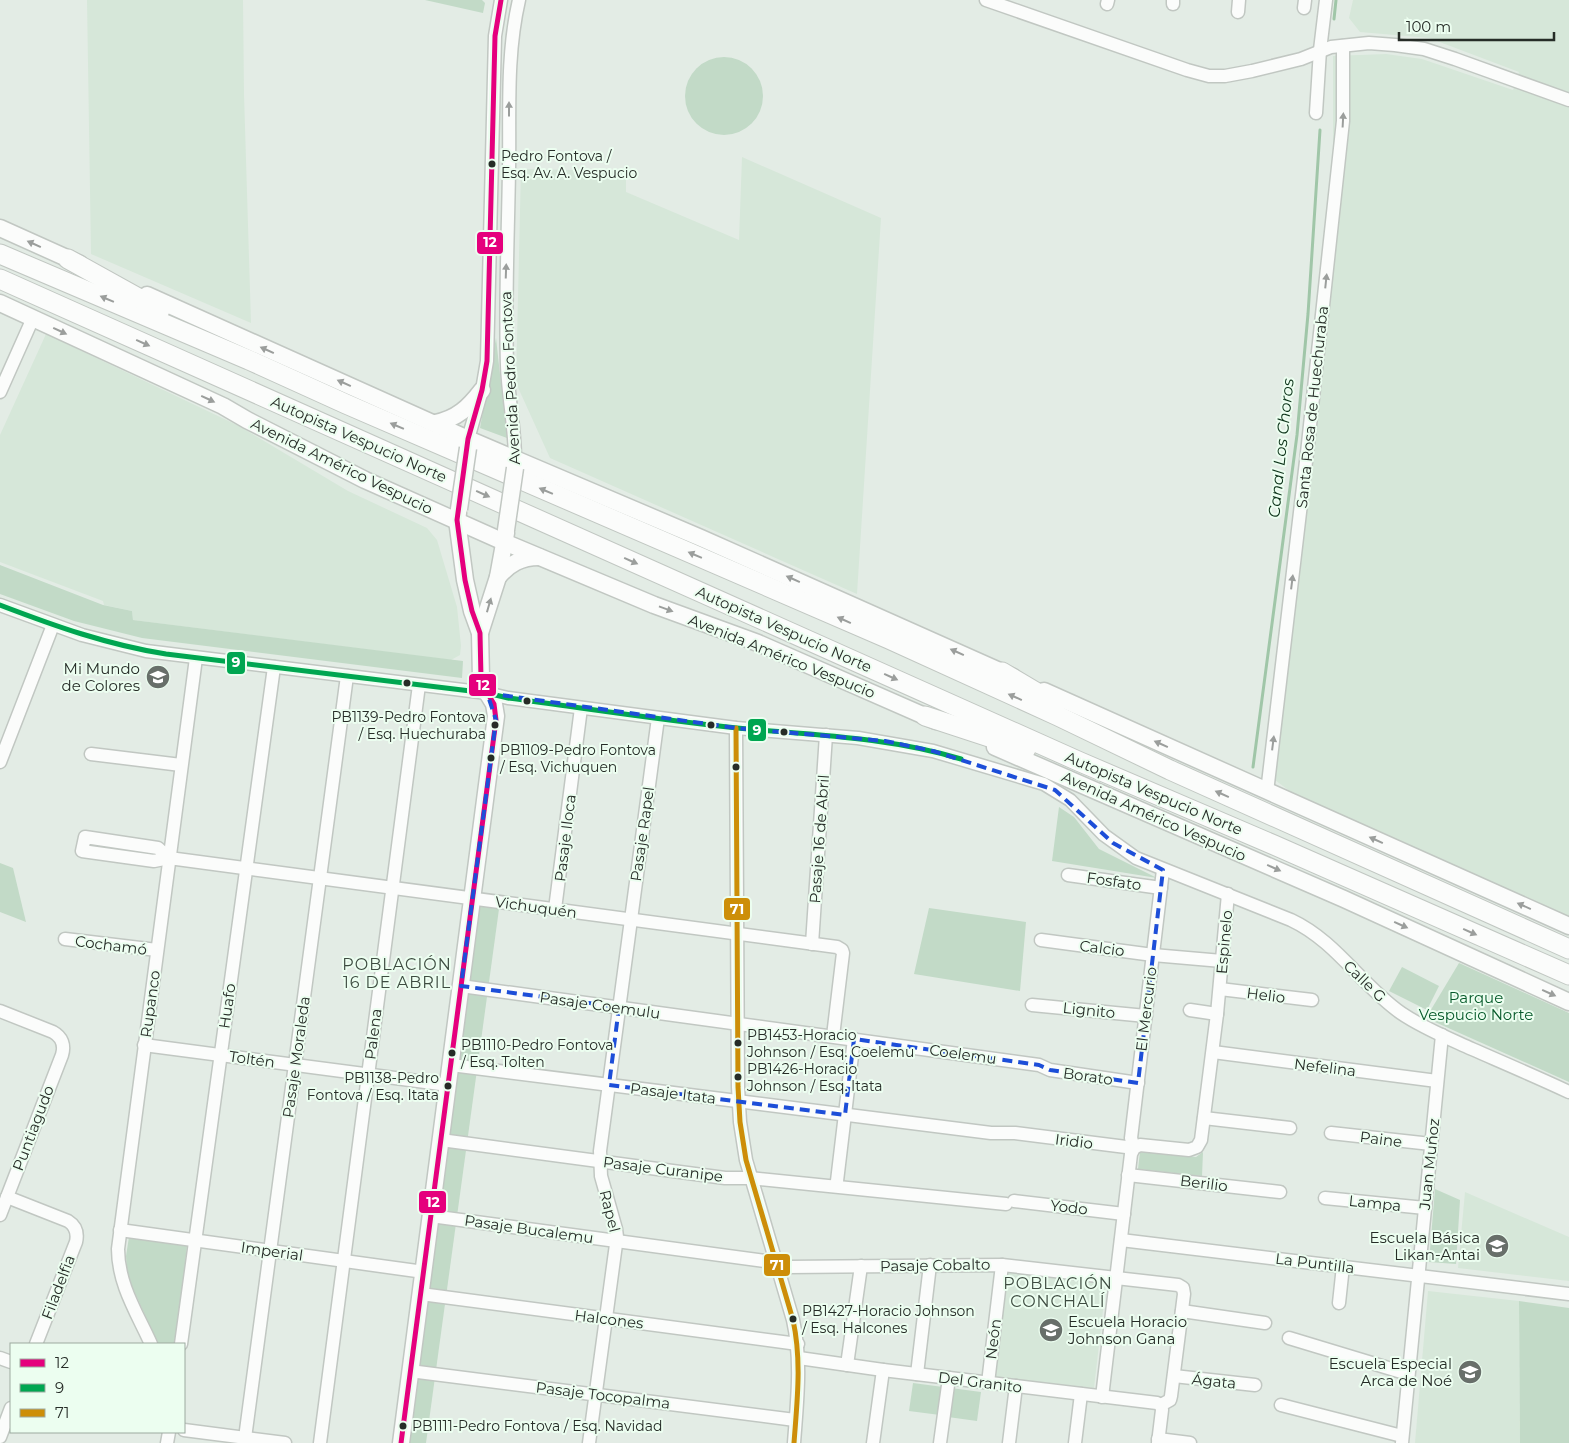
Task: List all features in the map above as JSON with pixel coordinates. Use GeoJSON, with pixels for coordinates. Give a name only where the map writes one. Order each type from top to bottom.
{"type":"FeatureCollection","features":[{"type":"Feature","properties":{"kind":"highway","name":"Autopista Vespucio Norte"},"geometry":{"type":"LineString","coordinates":[[0,254],[249,360],[346,404],[889,639],[1058,716],[1170,770],[1569,949]]}},
{"type":"Feature","properties":{"kind":"highway"},"geometry":{"type":"LineString","coordinates":[[68,259],[249,360]]}},
{"type":"Feature","properties":{"kind":"highway","name":"Autopista Vespucio Norte"},"geometry":{"type":"LineString","coordinates":[[0,279],[1078,761],[1274,845],[1569,976]]}},
{"type":"Feature","properties":{"kind":"highway"},"geometry":{"type":"LineString","coordinates":[[1002,672],[1170,770]]}},
{"type":"Feature","properties":{"kind":"highway"},"geometry":{"type":"LineString","coordinates":[[925,716],[1018,747],[1078,761]]}},
{"type":"Feature","properties":{"kind":"main road"},"geometry":{"type":"LineString","coordinates":[[0,228],[237,336],[435,423],[468,443],[692,534],[1569,926]]}},
{"type":"Feature","properties":{"kind":"main road","name":"Avenida Américo Vespucio"},"geometry":{"type":"LineString","coordinates":[[0,303],[223,406],[365,480],[458,515],[505,536],[540,557],[654,605],[758,643],[1344,899],[1569,1002]]}},
{"type":"Feature","properties":{"kind":"main road"},"geometry":{"type":"LineString","coordinates":[[435,423],[459,415],[470,406],[482,390]]}},
{"type":"Feature","properties":{"kind":"main road","name":"Avenida Pedro Fontova"},"geometry":{"type":"LineString","coordinates":[[468,443],[458,515],[465,580],[472,611],[480,633]]}},
{"type":"Feature","properties":{"kind":"main road","name":"Avenida Pedro Fontova"},"geometry":{"type":"LineString","coordinates":[[401,1443],[496,716],[494,704],[480,678],[480,633],[498,576],[515,463]]}},
{"type":"Feature","properties":{"kind":"main road"},"geometry":{"type":"LineString","coordinates":[[498,576],[505,568],[515,562],[526,558],[540,557]]}},
{"type":"Feature","properties":{"kind":"street","name":"Avenida Pedro Fontova"},"geometry":{"type":"LineString","coordinates":[[468,443],[482,390],[487,361],[495,36],[501,0]]}},
{"type":"Feature","properties":{"kind":"street","name":"Avenida Pedro Fontova"},"geometry":{"type":"LineString","coordinates":[[515,463],[508,395],[505,291],[510,71],[514,26],[519,0]]}},
{"type":"Feature","properties":{"kind":"street"},"geometry":{"type":"LineString","coordinates":[[986,0],[1186,70],[1209,76],[1226,76],[1252,71],[1301,58],[1320,50],[1369,43],[1424,49],[1455,58],[1569,100]]}},
{"type":"Feature","properties":{"kind":"street"},"geometry":{"type":"LineString","coordinates":[[1316,113],[1320,50],[1326,0]]}},
{"type":"Feature","properties":{"kind":"street","name":"Santa Rosa de Huechuraba"},"geometry":{"type":"LineString","coordinates":[[1267,792],[1308,453],[1343,121],[1343,46]]}},
{"type":"Feature","properties":{"kind":"street"},"geometry":{"type":"LineString","coordinates":[[0,392],[32,318]]}},
{"type":"Feature","properties":{"kind":"street","name":"Calle G"},"geometry":{"type":"LineString","coordinates":[[0,604],[82,635],[126,647],[196,658],[487,693],[508,698],[736,728],[885,742],[934,751],[1044,784],[1070,800],[1104,835],[1122,850],[1163,870],[1228,894],[1291,920],[1312,931],[1388,1003],[1412,1020],[1569,1092]]}},
{"type":"Feature","properties":{"kind":"street"},"geometry":{"type":"LineString","coordinates":[[0,762],[53,625]]}},
{"type":"Feature","properties":{"kind":"street","name":"Rupanco"},"geometry":{"type":"LineString","coordinates":[[151,1343],[121,1277],[118,1259],[120,1230],[144,1045],[196,658]]}},
{"type":"Feature","properties":{"kind":"street","name":"Huafo"},"geometry":{"type":"LineString","coordinates":[[181,1343],[274,667]]}},
{"type":"Feature","properties":{"kind":"street","name":"Pasaje Moraleda"},"geometry":{"type":"LineString","coordinates":[[245,1438],[347,676]]}},
{"type":"Feature","properties":{"kind":"street","name":"Palena"},"geometry":{"type":"LineString","coordinates":[[320,1443],[419,685]]}},
{"type":"Feature","properties":{"kind":"street","name":"Pasaje Iloca"},"geometry":{"type":"LineString","coordinates":[[555,910],[581,708]]}},
{"type":"Feature","properties":{"kind":"street","name":"Pasaje Rapel"},"geometry":{"type":"LineString","coordinates":[[630,919],[658,718]]}},
{"type":"Feature","properties":{"kind":"street"},"geometry":{"type":"LineString","coordinates":[[736,728],[738,1102],[742,1142],[750,1178],[798,1344],[799,1358],[794,1443]]}},
{"type":"Feature","properties":{"kind":"street","name":"Pasaje 16 de Abril"},"geometry":{"type":"LineString","coordinates":[[812,944],[826,735]]}},
{"type":"Feature","properties":{"kind":"street"},"geometry":{"type":"LineString","coordinates":[[91,754],[181,766]]}},
{"type":"Feature","properties":{"kind":"street","name":"Vichuquén"},"geometry":{"type":"LineString","coordinates":[[169,858],[158,848],[84,837],[82,851],[154,861],[169,858],[837,947],[842,950],[842,956],[833,1036]]}},
{"type":"Feature","properties":{"kind":"street","name":"El Mercurio"},"geometry":{"type":"LineString","coordinates":[[1102,1397],[1128,1175],[1131,1154],[1134,1148],[1131,1138],[1163,870]]}},
{"type":"Feature","properties":{"kind":"street","name":"Fosfato"},"geometry":{"type":"LineString","coordinates":[[1068,874],[1161,888]]}},
{"type":"Feature","properties":{"kind":"street","name":"Espinelo"},"geometry":{"type":"LineString","coordinates":[[1220,990],[1228,894]]}},
{"type":"Feature","properties":{"kind":"street","name":"Rapel"},"geometry":{"type":"LineString","coordinates":[[589,1443],[617,1241],[616,1228],[601,1176],[599,1161],[630,919]]}},
{"type":"Feature","properties":{"kind":"street","name":"Cochamó"},"geometry":{"type":"LineString","coordinates":[[65,939],[157,950]]}},
{"type":"Feature","properties":{"kind":"street","name":"Calcio"},"geometry":{"type":"LineString","coordinates":[[1041,940],[1222,961]]}},
{"type":"Feature","properties":{"kind":"street","name":"Pasaje Coemulu"},"geometry":{"type":"LineString","coordinates":[[461,986],[738,1023]]}},
{"type":"Feature","properties":{"kind":"street"},"geometry":{"type":"LineString","coordinates":[[1134,1148],[1144,1145],[1189,1150],[1193,1149],[1201,1140],[1220,990]]}},
{"type":"Feature","properties":{"kind":"street","name":"Helio"},"geometry":{"type":"LineString","coordinates":[[1220,990],[1312,1000]]}},
{"type":"Feature","properties":{"kind":"street","name":"Lignito"},"geometry":{"type":"LineString","coordinates":[[1032,1005],[1146,1016]]}},
{"type":"Feature","properties":{"kind":"street"},"geometry":{"type":"LineString","coordinates":[[1190,1010],[1217,1014]]}},
{"type":"Feature","properties":{"kind":"street","name":"Puntiagudo"},"geometry":{"type":"LineString","coordinates":[[0,1011],[53,1032],[62,1041],[64,1046],[3,1205]]}},
{"type":"Feature","properties":{"kind":"street","name":"Coelemu"},"geometry":{"type":"LineString","coordinates":[[738,1023],[1039,1065]]}},
{"type":"Feature","properties":{"kind":"street","name":"Juan Muñoz"},"geometry":{"type":"LineString","coordinates":[[1402,1440],[1442,1035]]}},
{"type":"Feature","properties":{"kind":"street"},"geometry":{"type":"LineString","coordinates":[[835,1186],[854,1039]]}},
{"type":"Feature","properties":{"kind":"street","name":"Toltén"},"geometry":{"type":"LineString","coordinates":[[144,1045],[448,1085]]}},
{"type":"Feature","properties":{"kind":"street","name":"Nefelina"},"geometry":{"type":"LineString","coordinates":[[1212,1052],[1437,1081]]}},
{"type":"Feature","properties":{"kind":"street","name":"Pasaje Itata"},"geometry":{"type":"LineString","coordinates":[[451,1065],[991,1134],[1014,1134]]}},
{"type":"Feature","properties":{"kind":"street","name":"Borato"},"geometry":{"type":"LineString","coordinates":[[1039,1065],[1050,1070],[1138,1083]]}},
{"type":"Feature","properties":{"kind":"street"},"geometry":{"type":"LineString","coordinates":[[1204,1118],[1290,1128]]}},
{"type":"Feature","properties":{"kind":"street","name":"Paine"},"geometry":{"type":"LineString","coordinates":[[1331,1133],[1431,1144]]}},
{"type":"Feature","properties":{"kind":"street","name":"Iridio"},"geometry":{"type":"LineString","coordinates":[[1014,1134],[1134,1148]]}},
{"type":"Feature","properties":{"kind":"street","name":"Pasaje Curanipe"},"geometry":{"type":"LineString","coordinates":[[441,1140],[725,1178],[750,1178],[830,1187],[1010,1202]]}},
{"type":"Feature","properties":{"kind":"street","name":"Berilio"},"geometry":{"type":"LineString","coordinates":[[1128,1175],[1280,1192]]}},
{"type":"Feature","properties":{"kind":"street","name":"Lampa"},"geometry":{"type":"LineString","coordinates":[[1326,1198],[1425,1208]]}},
{"type":"Feature","properties":{"kind":"street","name":"Yodo"},"geometry":{"type":"LineString","coordinates":[[1010,1202],[1124,1214]]}},
{"type":"Feature","properties":{"kind":"street","name":"Filadelfia"},"geometry":{"type":"LineString","coordinates":[[3,1205],[68,1221],[76,1229],[76,1242],[36,1343]]}},
{"type":"Feature","properties":{"kind":"street","name":"Pasaje Bucalemu"},"geometry":{"type":"LineString","coordinates":[[431,1216],[776,1264]]}},
{"type":"Feature","properties":{"kind":"street","name":"Imperial"},"geometry":{"type":"LineString","coordinates":[[120,1230],[424,1272]]}},
{"type":"Feature","properties":{"kind":"street","name":"La Puntilla"},"geometry":{"type":"LineString","coordinates":[[1120,1240],[1569,1294]]}},
{"type":"Feature","properties":{"kind":"street","name":"Pasaje Cobalto"},"geometry":{"type":"LineString","coordinates":[[776,1264],[788,1267],[1002,1265],[1178,1285],[1183,1288],[1184,1294],[1182,1311]]}},
{"type":"Feature","properties":{"kind":"street"},"geometry":{"type":"LineString","coordinates":[[917,1374],[930,1265]]}},
{"type":"Feature","properties":{"kind":"street","name":"Neón"},"geometry":{"type":"LineString","coordinates":[[988,1383],[1002,1265]]}},
{"type":"Feature","properties":{"kind":"street"},"geometry":{"type":"LineString","coordinates":[[847,1365],[861,1266]]}},
{"type":"Feature","properties":{"kind":"street"},"geometry":{"type":"LineString","coordinates":[[1339,1302],[1343,1266]]}},
{"type":"Feature","properties":{"kind":"street","name":"Halcones"},"geometry":{"type":"LineString","coordinates":[[421,1294],[798,1344]]}},
{"type":"Feature","properties":{"kind":"street"},"geometry":{"type":"LineString","coordinates":[[1190,1443],[1158,1441],[1161,1405],[1170,1400],[1182,1311],[1265,1323]]}},
{"type":"Feature","properties":{"kind":"street"},"geometry":{"type":"LineString","coordinates":[[1289,1338],[1408,1374]]}},
{"type":"Feature","properties":{"kind":"street","name":"Del Granito"},"geometry":{"type":"LineString","coordinates":[[799,1358],[1161,1405]]}},
{"type":"Feature","properties":{"kind":"street"},"geometry":{"type":"LineString","coordinates":[[873,1443],[883,1370]]}},
{"type":"Feature","properties":{"kind":"street","name":"Pasaje Tocopalma"},"geometry":{"type":"LineString","coordinates":[[410,1371],[795,1420]]}},
{"type":"Feature","properties":{"kind":"street","name":"Ágata"},"geometry":{"type":"LineString","coordinates":[[1174,1376],[1255,1385]]}},
{"type":"Feature","properties":{"kind":"street"},"geometry":{"type":"LineString","coordinates":[[940,1443],[949,1378]]}},
{"type":"Feature","properties":{"kind":"street"},"geometry":{"type":"LineString","coordinates":[[1009,1443],[1016,1386]]}},
{"type":"Feature","properties":{"kind":"street"},"geometry":{"type":"LineString","coordinates":[[1075,1443],[1081,1394]]}},
{"type":"Feature","properties":{"kind":"street"},"geometry":{"type":"LineString","coordinates":[[1281,1405],[1402,1440]]}},
{"type":"Feature","properties":{"kind":"street"},"geometry":{"type":"LineString","coordinates":[[0,1437],[10,1411]]}},
{"type":"Feature","properties":{"kind":"street"},"geometry":{"type":"LineString","coordinates":[[185,1430],[285,1443]]}},
{"type":"Feature","properties":{"kind":"highlighted area"},"geometry":{"type":"Polygon","coordinates":[[[487,693],[736,728],[885,741],[933,751],[1055,790],[1113,843],[1163,870],[1138,1083],[1050,1070],[1039,1065],[854,1039],[845,1115],[609,1085],[619,1007],[461,986],[496,720],[487,693]]]}},
{"type":"Feature","properties":{"kind":"shaded area"},"geometry":{"type":"Polygon","coordinates":[[[87,0],[243,0],[251,323],[91,254],[87,0]]]}},
{"type":"Feature","properties":{"kind":"shaded area"},"geometry":{"type":"Polygon","coordinates":[[[1353,0],[1569,0],[1569,917],[1311,807],[1275,780],[1333,151],[1333,56],[1386,54],[1422,59],[1513,90],[1519,72],[1429,38],[1360,32],[1349,18],[1353,0]]]}},
{"type":"Feature","properties":{"kind":"shaded area"},"geometry":{"type":"Polygon","coordinates":[[[742,157],[881,218],[857,594],[550,458],[516,383],[521,169],[626,171],[626,192],[739,240],[742,157]]]}},
{"type":"Feature","properties":{"kind":"shaded area"},"geometry":{"type":"Polygon","coordinates":[[[46,334],[239,426],[348,491],[427,528],[437,540],[457,607],[461,646],[460,655],[451,660],[133,620],[132,611],[104,605],[103,601],[0,562],[0,435],[46,334]]]}},
{"type":"Feature","properties":{"kind":"shaded area","name":"Escuela Básica Likan-Antai"},"geometry":{"type":"Polygon","coordinates":[[[1465,1192],[1569,1237],[1569,1281],[1458,1268],[1465,1192]]]}},
{"type":"Feature","properties":{"kind":"shaded area","name":"Escuela Horacio Johnson Gana"},"geometry":{"type":"Polygon","coordinates":[[[1008,1270],[1106,1284],[1094,1388],[996,1377],[1008,1270]]]}},
{"type":"Feature","properties":{"kind":"shaded area","name":"Escuela Especial Arca de Noé"},"geometry":{"type":"Polygon","coordinates":[[[1428,1291],[1519,1301],[1520,1443],[1415,1443],[1428,1291]]]}},
{"type":"Feature","properties":{"kind":"green space"},"geometry":{"type":"Polygon","coordinates":[[[425,0],[482,0],[485,3],[483,13],[425,0]]]}},
{"type":"Feature","properties":{"kind":"green space"},"geometry":{"type":"Polygon","coordinates":[[[724,57],[739,60],[752,68],[760,81],[763,96],[760,111],[752,124],[739,132],[724,135],[709,132],[696,124],[688,111],[685,96],[688,81],[696,68],[709,60],[724,57]]]}},
{"type":"Feature","properties":{"kind":"green space"},"geometry":{"type":"Polygon","coordinates":[[[496,338],[507,438],[480,428],[496,338]]]}},
{"type":"Feature","properties":{"kind":"green space"},"geometry":{"type":"Polygon","coordinates":[[[0,565],[103,605],[132,611],[133,620],[463,661],[462,678],[142,638],[74,621],[0,594],[0,565]]]}},
{"type":"Feature","properties":{"kind":"green space"},"geometry":{"type":"Polygon","coordinates":[[[1059,807],[1074,817],[1099,849],[1157,878],[1052,861],[1059,807]]]}},
{"type":"Feature","properties":{"kind":"green space"},"geometry":{"type":"Polygon","coordinates":[[[0,863],[13,868],[26,922],[0,912],[0,863]]]}},
{"type":"Feature","properties":{"kind":"green space"},"geometry":{"type":"Polygon","coordinates":[[[477,906],[499,909],[426,1443],[406,1443],[477,906]]]}},
{"type":"Feature","properties":{"kind":"green space"},"geometry":{"type":"Polygon","coordinates":[[[929,908],[1026,922],[1020,991],[914,974],[929,908]]]}},
{"type":"Feature","properties":{"kind":"green space","name":"Parque Vespucio Norte"},"geometry":{"type":"Polygon","coordinates":[[[1459,963],[1569,1013],[1569,1082],[1426,1018],[1459,963]]]}},
{"type":"Feature","properties":{"kind":"green space"},"geometry":{"type":"Polygon","coordinates":[[[1402,967],[1439,986],[1427,1010],[1389,991],[1402,967]]]}},
{"type":"Feature","properties":{"kind":"green space"},"geometry":{"type":"Polygon","coordinates":[[[1140,1152],[1196,1157],[1203,1152],[1202,1176],[1138,1169],[1140,1152]]]}},
{"type":"Feature","properties":{"kind":"green space"},"geometry":{"type":"Polygon","coordinates":[[[1435,1189],[1460,1200],[1456,1264],[1429,1262],[1435,1189]]]}},
{"type":"Feature","properties":{"kind":"green space"},"geometry":{"type":"Polygon","coordinates":[[[129,1237],[187,1246],[176,1343],[158,1343],[130,1282],[126,1256],[129,1237]]]}},
{"type":"Feature","properties":{"kind":"green space"},"geometry":{"type":"Polygon","coordinates":[[[1519,1301],[1569,1308],[1569,1443],[1520,1443],[1519,1301]]]}},
{"type":"Feature","properties":{"kind":"green space"},"geometry":{"type":"Polygon","coordinates":[[[913,1383],[943,1387],[940,1415],[909,1411],[913,1383]]]}},
{"type":"Feature","properties":{"kind":"green space"},"geometry":{"type":"Polygon","coordinates":[[[951,1388],[981,1392],[977,1421],[948,1417],[951,1388]]]}},
{"type":"Feature","properties":{"kind":"waterway","name":"Canal Los Choros"},"geometry":{"type":"LineString","coordinates":[[1334,19],[1336,0]]}},
{"type":"Feature","properties":{"kind":"waterway","name":"Canal Los Choros"},"geometry":{"type":"LineString","coordinates":[[1253,767],[1297,435],[1308,314],[1320,130]]}},
{"type":"Feature","properties":{"kind":"transit line","name":"12"},"geometry":{"type":"LineString","coordinates":[[401,1443],[496,720],[494,704],[483,686],[481,678],[480,633],[472,611],[465,580],[457,520],[468,439],[482,390],[487,361],[495,36],[501,0]]}},
{"type":"Feature","properties":{"kind":"transit line","name":"9"},"geometry":{"type":"LineString","coordinates":[[0,605],[82,634],[123,646],[166,654],[487,693],[508,698],[737,728],[878,741],[961,759]]}},
{"type":"Feature","properties":{"kind":"transit line","name":"71"},"geometry":{"type":"LineString","coordinates":[[736,728],[738,1087],[740,1122],[746,1160],[796,1335],[798,1381],[794,1443]]}},
{"type":"Feature","properties":{"kind":"place","name":"Pedro Fontova / Esq. Av. A. Vespucio"},"geometry":{"type":"Point","coordinates":[492,164]}},
{"type":"Feature","properties":{"kind":"place","name":"Mi Mundo de Colores"},"geometry":{"type":"Point","coordinates":[158,677]}},
{"type":"Feature","properties":{"kind":"place","name":"PB1139-Pedro Fontova / Esq. Huechuraba"},"geometry":{"type":"Point","coordinates":[495,725]}},
{"type":"Feature","properties":{"kind":"place","name":"PB1109-Pedro Fontova / Esq. Vichuquen"},"geometry":{"type":"Point","coordinates":[491,758]}},
{"type":"Feature","properties":{"kind":"place","name":"PB1453-Horacio Johnson / Esq. Coelemu"},"geometry":{"type":"Point","coordinates":[738,1043]}},
{"type":"Feature","properties":{"kind":"place","name":"PB1110-Pedro Fontova / Esq. Tolten"},"geometry":{"type":"Point","coordinates":[452,1053]}},
{"type":"Feature","properties":{"kind":"place","name":"PB1426-Horacio Johnson / Esq. Itata"},"geometry":{"type":"Point","coordinates":[738,1077]}},
{"type":"Feature","properties":{"kind":"place","name":"PB1138-Pedro Fontova / Esq. Itata"},"geometry":{"type":"Point","coordinates":[448,1086]}},
{"type":"Feature","properties":{"kind":"place","name":"Escuela Básica Likan-Antai"},"geometry":{"type":"Point","coordinates":[1497,1246]}},
{"type":"Feature","properties":{"kind":"place","name":"PB1427-Horacio Johnson / Esq. Halcones"},"geometry":{"type":"Point","coordinates":[793,1319]}},
{"type":"Feature","properties":{"kind":"place","name":"Escuela Horacio Johnson Gana"},"geometry":{"type":"Point","coordinates":[1051,1330]}},
{"type":"Feature","properties":{"kind":"place","name":"Escuela Especial Arca de Noé"},"geometry":{"type":"Point","coordinates":[1470,1372]}},
{"type":"Feature","properties":{"kind":"place","name":"PB1111-Pedro Fontova / Esq. Navidad"},"geometry":{"type":"Point","coordinates":[403,1426]}},
{"type":"Feature","properties":{"kind":"district","name":"POBLACIÓN 16 DE ABRIL"},"geometry":{"type":"Point","coordinates":[397,973]}},
{"type":"Feature","properties":{"kind":"district","name":"POBLACIÓN CONCHALÍ"},"geometry":{"type":"Point","coordinates":[1058,1292]}}]}
